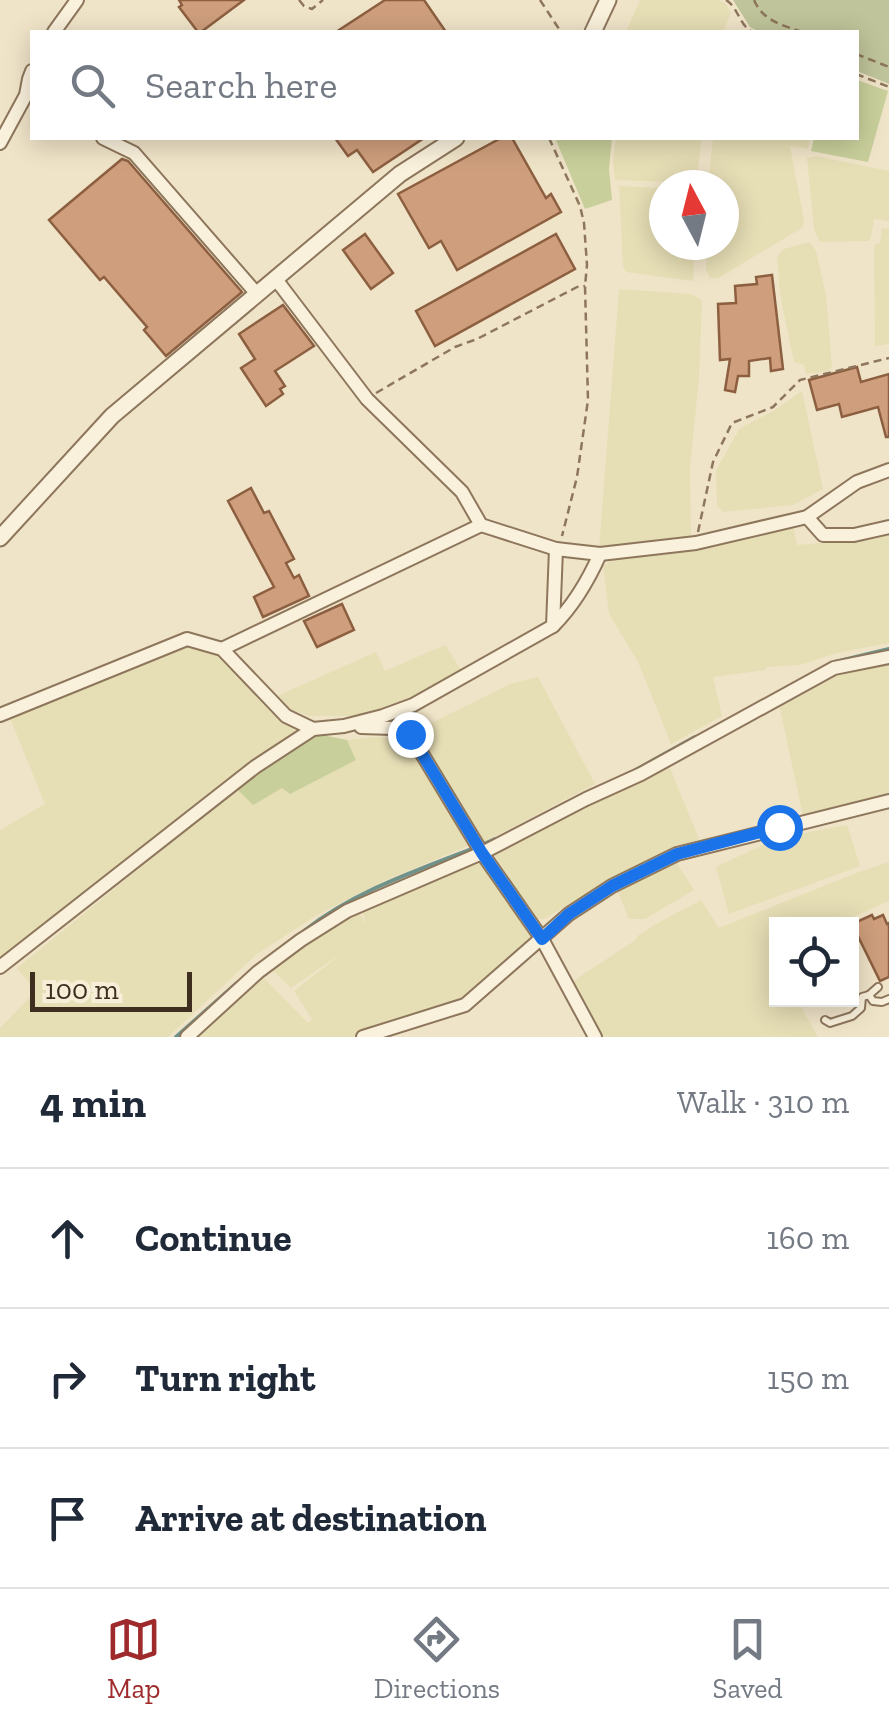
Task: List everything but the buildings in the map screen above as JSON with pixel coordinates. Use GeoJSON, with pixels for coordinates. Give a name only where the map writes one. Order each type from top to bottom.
{"type":"FeatureCollection","features":[{"type":"Feature","properties":{"kind":"street"},"geometry":{"type":"LineString","coordinates":[[55,30],[77,0]]}},
{"type":"Feature","properties":{"kind":"street"},"geometry":{"type":"LineString","coordinates":[[593,30],[608,0]]}},
{"type":"Feature","properties":{"kind":"street"},"geometry":{"type":"LineString","coordinates":[[1,142],[29,97]]}},
{"type":"Feature","properties":{"kind":"street"},"geometry":{"type":"LineString","coordinates":[[107,140],[134,154],[257,294]]}},
{"type":"Feature","properties":{"kind":"street"},"geometry":{"type":"LineString","coordinates":[[0,538],[112,416],[400,174],[453,140]]}},
{"type":"Feature","properties":{"kind":"street"},"geometry":{"type":"LineString","coordinates":[[275,278],[366,398],[462,492],[482,524],[558,549],[600,554],[696,543],[807,518],[857,482],[889,470]]}},
{"type":"Feature","properties":{"kind":"street"},"geometry":{"type":"LineString","coordinates":[[807,518],[823,535],[864,534],[889,527]]}},
{"type":"Feature","properties":{"kind":"street"},"geometry":{"type":"LineString","coordinates":[[222,648],[482,524]]}},
{"type":"Feature","properties":{"kind":"street"},"geometry":{"type":"LineString","coordinates":[[552,626],[558,549]]}},
{"type":"Feature","properties":{"kind":"street"},"geometry":{"type":"LineString","coordinates":[[344,726],[413,705],[552,626],[589,580],[600,554]]}},
{"type":"Feature","properties":{"kind":"street"},"geometry":{"type":"LineString","coordinates":[[0,715],[187,639],[222,648],[286,716],[313,729]]}},
{"type":"Feature","properties":{"kind":"street"},"geometry":{"type":"LineString","coordinates":[[186,1037],[258,972],[347,911],[482,853],[641,774],[834,668],[889,657]]}},
{"type":"Feature","properties":{"kind":"street"},"geometry":{"type":"LineString","coordinates":[[0,967],[255,767],[313,729],[394,728],[410,734],[482,853],[542,939],[595,1037]]}},
{"type":"Feature","properties":{"kind":"street"},"geometry":{"type":"LineString","coordinates":[[363,1037],[466,1005],[569,914],[612,886],[677,854],[887,806]]}},
{"type":"Feature","properties":{"kind":"lane"},"geometry":{"type":"LineString","coordinates":[[825,1020],[830,1023],[852,1016],[861,1008],[862,997],[878,986]]}},
{"type":"Feature","properties":{"kind":"lane"},"geometry":{"type":"LineString","coordinates":[[869,994],[877,1003],[889,999]]}},
{"type":"Feature","properties":{"kind":"path"},"geometry":{"type":"LineString","coordinates":[[299,0],[312,8],[323,0]]}},
{"type":"Feature","properties":{"kind":"path"},"geometry":{"type":"LineString","coordinates":[[540,0],[561,30]]}},
{"type":"Feature","properties":{"kind":"path"},"geometry":{"type":"LineString","coordinates":[[726,0],[733,4],[747,30]]}},
{"type":"Feature","properties":{"kind":"path"},"geometry":{"type":"LineString","coordinates":[[754,0],[768,19],[797,30]]}},
{"type":"Feature","properties":{"kind":"path"},"geometry":{"type":"LineString","coordinates":[[859,55],[889,67]]}},
{"type":"Feature","properties":{"kind":"path"},"geometry":{"type":"LineString","coordinates":[[859,75],[889,87]]}},
{"type":"Feature","properties":{"kind":"path"},"geometry":{"type":"LineString","coordinates":[[551,140],[580,206],[587,264],[588,400],[577,477],[558,549]]}},
{"type":"Feature","properties":{"kind":"path"},"geometry":{"type":"LineString","coordinates":[[366,398],[455,346],[478,339],[585,286]]}},
{"type":"Feature","properties":{"kind":"path"},"geometry":{"type":"LineString","coordinates":[[696,543],[713,462],[732,424],[773,408],[800,380],[889,358]]}},
{"type":"Feature","properties":{"kind":"shaded area"},"geometry":{"type":"Polygon","coordinates":[[[640,0],[718,0],[731,13],[724,30],[627,30],[640,0]]]}},
{"type":"Feature","properties":{"kind":"shaded area"},"geometry":{"type":"Polygon","coordinates":[[[616,140],[702,140],[698,170],[649,170],[649,181],[615,180],[616,140]]]}},
{"type":"Feature","properties":{"kind":"shaded area"},"geometry":{"type":"Polygon","coordinates":[[[713,140],[810,140],[808,149],[790,146],[802,228],[718,278],[710,278],[706,260],[739,260],[739,170],[710,170],[713,140]]]}},
{"type":"Feature","properties":{"kind":"shaded area"},"geometry":{"type":"Polygon","coordinates":[[[816,156],[889,171],[889,221],[874,219],[868,241],[820,242],[814,229],[807,158],[816,156]]]}},
{"type":"Feature","properties":{"kind":"shaded area"},"geometry":{"type":"Polygon","coordinates":[[[619,186],[649,187],[649,260],[694,260],[693,281],[626,272],[619,186]]]}},
{"type":"Feature","properties":{"kind":"shaded area"},"geometry":{"type":"Polygon","coordinates":[[[882,228],[889,229],[889,344],[875,346],[874,245],[880,243],[882,228]]]}},
{"type":"Feature","properties":{"kind":"shaded area"},"geometry":{"type":"Polygon","coordinates":[[[809,242],[816,251],[826,295],[832,367],[806,374],[804,365],[794,362],[777,257],[784,249],[809,242]]]}},
{"type":"Feature","properties":{"kind":"shaded area"},"geometry":{"type":"Polygon","coordinates":[[[619,289],[691,294],[702,300],[690,467],[691,539],[599,549],[619,289]]]}},
{"type":"Feature","properties":{"kind":"shaded area"},"geometry":{"type":"Polygon","coordinates":[[[802,391],[823,489],[793,505],[723,512],[717,506],[716,470],[740,428],[802,391]]]}},
{"type":"Feature","properties":{"kind":"shaded area"},"geometry":{"type":"Polygon","coordinates":[[[793,526],[797,545],[864,539],[889,531],[889,643],[800,665],[713,677],[722,716],[671,744],[638,662],[609,614],[603,566],[619,555],[793,526]]]}},
{"type":"Feature","properties":{"kind":"shaded area"},"geometry":{"type":"Polygon","coordinates":[[[187,639],[222,649],[308,732],[0,965],[0,830],[45,804],[10,718],[187,639]]]}},
{"type":"Feature","properties":{"kind":"shaded area"},"geometry":{"type":"Polygon","coordinates":[[[445,645],[461,670],[412,701],[355,716],[309,716],[287,708],[277,696],[376,652],[385,671],[445,645]]]}},
{"type":"Feature","properties":{"kind":"shaded area"},"geometry":{"type":"Polygon","coordinates":[[[889,663],[889,794],[803,816],[779,704],[842,670],[889,663]]]}},
{"type":"Feature","properties":{"kind":"shaded area"},"geometry":{"type":"Polygon","coordinates":[[[538,677],[595,784],[482,843],[415,731],[510,684],[538,677]]]}},
{"type":"Feature","properties":{"kind":"shaded area"},"geometry":{"type":"Polygon","coordinates":[[[393,738],[408,746],[470,845],[384,881],[317,915],[257,954],[168,1037],[0,1037],[0,1028],[36,991],[17,968],[237,789],[282,787],[356,759],[347,740],[393,738]]]}},
{"type":"Feature","properties":{"kind":"shaded area"},"geometry":{"type":"Polygon","coordinates":[[[668,763],[699,839],[616,877],[544,919],[536,919],[494,854],[668,763]]]}},
{"type":"Feature","properties":{"kind":"shaded area"},"geometry":{"type":"Polygon","coordinates":[[[847,825],[860,866],[729,914],[716,867],[778,838],[847,825]]]}},
{"type":"Feature","properties":{"kind":"shaded area"},"geometry":{"type":"Polygon","coordinates":[[[480,858],[539,939],[465,1002],[354,1037],[190,1037],[258,972],[308,1023],[312,1019],[294,991],[342,953],[291,988],[269,967],[357,909],[367,926],[361,909],[480,858]]]}},
{"type":"Feature","properties":{"kind":"shaded area"},"geometry":{"type":"Polygon","coordinates":[[[676,862],[694,890],[645,919],[629,919],[618,892],[676,862]]]}},
{"type":"Feature","properties":{"kind":"shaded area"},"geometry":{"type":"Polygon","coordinates":[[[889,862],[889,901],[853,917],[769,917],[769,1007],[801,1007],[818,1037],[597,1037],[570,983],[656,924],[701,900],[719,928],[889,862]]]}},
{"type":"Feature","properties":{"kind":"green space"},"geometry":{"type":"Polygon","coordinates":[[[733,0],[889,0],[889,84],[859,72],[859,30],[750,27],[733,0]]]}},
{"type":"Feature","properties":{"kind":"green space"},"geometry":{"type":"Polygon","coordinates":[[[859,81],[888,91],[868,162],[811,151],[814,140],[859,140],[859,81]]]}},
{"type":"Feature","properties":{"kind":"green space"},"geometry":{"type":"Polygon","coordinates":[[[556,140],[612,140],[612,200],[585,209],[556,140]]]}},
{"type":"Feature","properties":{"kind":"green space"},"geometry":{"type":"Polygon","coordinates":[[[308,732],[347,740],[356,760],[290,794],[282,788],[253,805],[237,789],[308,732]]]}},
{"type":"Feature","properties":{"kind":"waterway"},"geometry":{"type":"LineString","coordinates":[[835,662],[889,649]]}},
{"type":"Feature","properties":{"kind":"waterway"},"geometry":{"type":"LineString","coordinates":[[625,776],[695,737]]}},
{"type":"Feature","properties":{"kind":"waterway"},"geometry":{"type":"LineString","coordinates":[[484,844],[495,839]]}},
{"type":"Feature","properties":{"kind":"waterway"},"geometry":{"type":"LineString","coordinates":[[304,931],[364,894],[474,848]]}},
{"type":"Feature","properties":{"kind":"waterway"},"geometry":{"type":"LineString","coordinates":[[176,1037],[237,983]]}},
{"type":"Feature","properties":{"kind":"route"},"geometry":{"type":"LineString","coordinates":[[410,734],[482,853],[542,939],[569,914],[612,886],[677,854],[779,827]]}}]}
